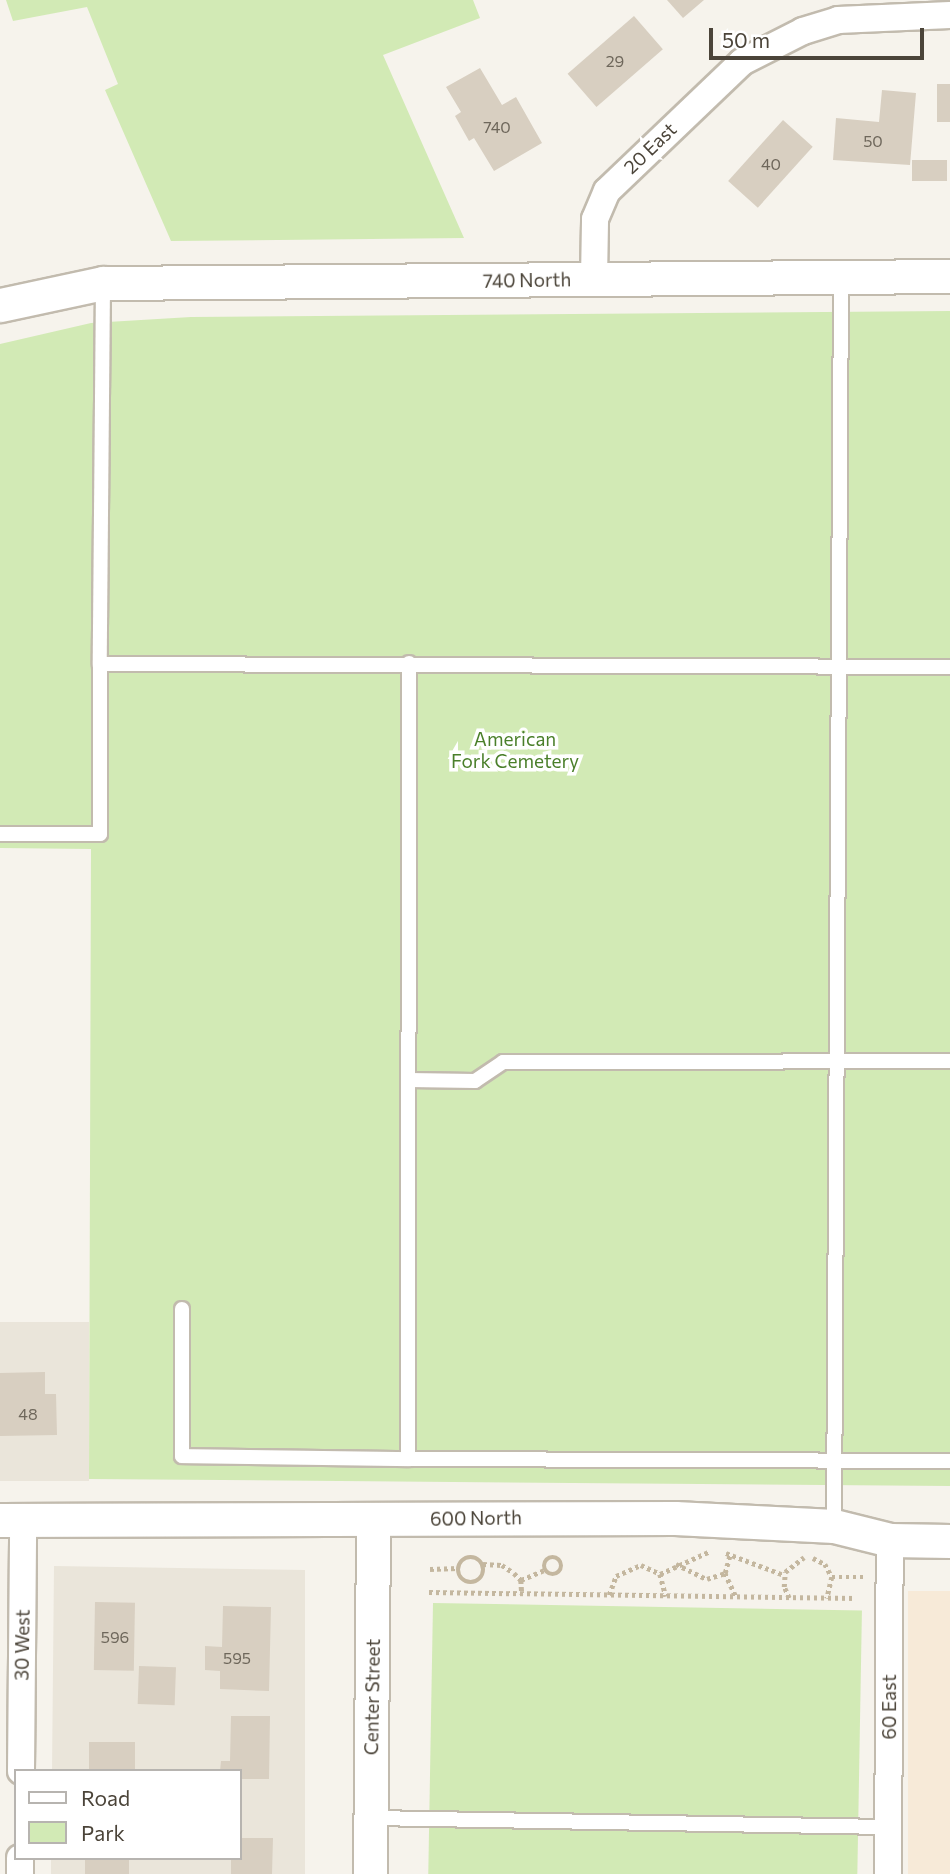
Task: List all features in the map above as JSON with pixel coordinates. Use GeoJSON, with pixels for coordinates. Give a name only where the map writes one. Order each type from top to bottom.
{"type":"FeatureCollection","features":[{"type":"Feature","properties":{"kind":"street","name":"20 East"},"geometry":{"type":"LineString","coordinates":[[594,279],[595,219],[607,191],[721,80],[763,50],[838,20],[950,15]]}},
{"type":"Feature","properties":{"kind":"street","name":"740 North"},"geometry":{"type":"LineString","coordinates":[[0,304],[103,283],[950,276]]}},
{"type":"Feature","properties":{"kind":"street","name":"600 North"},"geometry":{"type":"LineString","coordinates":[[11,1520],[661,1518],[834,1526],[890,1540],[950,1541]]}},
{"type":"Feature","properties":{"kind":"street","name":"30 West"},"geometry":{"type":"LineString","coordinates":[[11,1520],[21,1769]]}},
{"type":"Feature","properties":{"kind":"street","name":"Center Street"},"geometry":{"type":"LineString","coordinates":[[370,1874],[373,1520]]}},
{"type":"Feature","properties":{"kind":"street","name":"60 East"},"geometry":{"type":"LineString","coordinates":[[888,1874],[890,1540]]}},
{"type":"Feature","properties":{"kind":"lane"},"geometry":{"type":"LineString","coordinates":[[834,1526],[841,667],[841,277]]}},
{"type":"Feature","properties":{"kind":"lane"},"geometry":{"type":"LineString","coordinates":[[0,834],[100,834],[103,283]]}},
{"type":"Feature","properties":{"kind":"lane"},"geometry":{"type":"LineString","coordinates":[[408,1459],[410,663]]}},
{"type":"Feature","properties":{"kind":"lane"},"geometry":{"type":"LineString","coordinates":[[100,664],[950,667]]}},
{"type":"Feature","properties":{"kind":"lane"},"geometry":{"type":"LineString","coordinates":[[409,1080],[475,1081],[503,1062],[950,1062]]}},
{"type":"Feature","properties":{"kind":"lane"},"geometry":{"type":"LineString","coordinates":[[182,1309],[182,1456],[950,1461]]}},
{"type":"Feature","properties":{"kind":"lane"},"geometry":{"type":"LineString","coordinates":[[370,1818],[888,1826]]}},
{"type":"Feature","properties":{"kind":"path"},"geometry":{"type":"LineString","coordinates":[[660,1574],[676,1564],[715,1551],[785,1575]]}},
{"type":"Feature","properties":{"kind":"path"},"geometry":{"type":"LineString","coordinates":[[730,1554],[725,1573],[736,1597]]}},
{"type":"Feature","properties":{"kind":"path"},"geometry":{"type":"LineString","coordinates":[[429,1569],[458,1569],[470,1557],[483,1564],[502,1565],[521,1580],[522,1594]]}},
{"type":"Feature","properties":{"kind":"path"},"geometry":{"type":"LineString","coordinates":[[521,1580],[545,1570],[551,1557],[562,1562],[556,1575],[545,1570]]}},
{"type":"Feature","properties":{"kind":"path"},"geometry":{"type":"LineString","coordinates":[[789,1598],[785,1575],[796,1560],[811,1557],[825,1564],[832,1577],[827,1598]]}},
{"type":"Feature","properties":{"kind":"path"},"geometry":{"type":"LineString","coordinates":[[458,1569],[463,1579],[475,1582],[484,1574],[483,1564]]}},
{"type":"Feature","properties":{"kind":"path"},"geometry":{"type":"LineString","coordinates":[[676,1564],[706,1579],[725,1573]]}},
{"type":"Feature","properties":{"kind":"path"},"geometry":{"type":"LineString","coordinates":[[609,1595],[615,1576],[626,1569],[641,1565],[660,1574],[666,1596]]}},
{"type":"Feature","properties":{"kind":"path"},"geometry":{"type":"LineString","coordinates":[[832,1577],[865,1577]]}},
{"type":"Feature","properties":{"kind":"path"},"geometry":{"type":"LineString","coordinates":[[429,1592],[856,1598]]}},
{"type":"Feature","properties":{"kind":"shaded area"},"geometry":{"type":"Polygon","coordinates":[[[0,1322],[89,1322],[89,1481],[0,1481],[0,1322]]]}},
{"type":"Feature","properties":{"kind":"shaded area"},"geometry":{"type":"Polygon","coordinates":[[[54,1566],[305,1570],[305,1874],[51,1874],[51,1860],[242,1860],[242,1769],[52,1769],[54,1566]]]}},
{"type":"Feature","properties":{"kind":"shaded area"},"geometry":{"type":"Polygon","coordinates":[[[908,1591],[950,1591],[950,1874],[908,1874],[908,1591]]]}},
{"type":"Feature","properties":{"kind":"green space"},"geometry":{"type":"Polygon","coordinates":[[[6,0],[473,0],[480,18],[383,55],[464,238],[171,241],[105,90],[118,84],[87,7],[13,21],[6,0]]]}},
{"type":"Feature","properties":{"kind":"green space","name":"American Fork Cemetery"},"geometry":{"type":"Polygon","coordinates":[[[950,311],[950,1486],[89,1479],[91,849],[0,848],[0,344],[91,323],[191,317],[950,311]]]}},
{"type":"Feature","properties":{"kind":"green space"},"geometry":{"type":"Polygon","coordinates":[[[433,1603],[862,1610],[857,1874],[428,1874],[433,1603]]]}},
{"type":"Feature","properties":{"kind":"building"},"geometry":{"type":"Polygon","coordinates":[[[667,0],[704,0],[683,18],[667,0]]]}},
{"type":"Feature","properties":{"kind":"building"},"geometry":{"type":"Polygon","coordinates":[[[634,16],[663,49],[596,107],[568,74],[634,16]]]}},
{"type":"Feature","properties":{"kind":"building"},"geometry":{"type":"Polygon","coordinates":[[[480,68],[502,105],[516,97],[542,143],[494,171],[474,138],[469,141],[455,116],[461,112],[446,87],[480,68]]]}},
{"type":"Feature","properties":{"kind":"building"},"geometry":{"type":"Polygon","coordinates":[[[937,84],[950,84],[950,122],[937,122],[937,84]]]}},
{"type":"Feature","properties":{"kind":"building"},"geometry":{"type":"Polygon","coordinates":[[[882,90],[916,93],[910,165],[833,160],[836,118],[879,122],[882,90]]]}},
{"type":"Feature","properties":{"kind":"building"},"geometry":{"type":"Polygon","coordinates":[[[783,120],[813,147],[758,208],[728,181],[783,120]]]}},
{"type":"Feature","properties":{"kind":"building"},"geometry":{"type":"Polygon","coordinates":[[[912,160],[947,160],[947,181],[912,181],[912,160]]]}},
{"type":"Feature","properties":{"kind":"building"},"geometry":{"type":"Polygon","coordinates":[[[45,1372],[45,1394],[56,1394],[57,1435],[0,1436],[0,1373],[45,1372]]]}},
{"type":"Feature","properties":{"kind":"building"},"geometry":{"type":"Polygon","coordinates":[[[95,1602],[135,1603],[134,1671],[94,1670],[95,1602]]]}},
{"type":"Feature","properties":{"kind":"building"},"geometry":{"type":"Polygon","coordinates":[[[223,1606],[271,1607],[269,1691],[220,1689],[220,1671],[205,1670],[205,1646],[222,1647],[223,1606]]]}},
{"type":"Feature","properties":{"kind":"building"},"geometry":{"type":"Polygon","coordinates":[[[139,1666],[176,1667],[175,1705],[138,1704],[139,1666]]]}},
{"type":"Feature","properties":{"kind":"building"},"geometry":{"type":"Polygon","coordinates":[[[231,1716],[270,1716],[269,1779],[242,1779],[242,1769],[220,1769],[221,1761],[230,1761],[231,1716]]]}},
{"type":"Feature","properties":{"kind":"building"},"geometry":{"type":"Polygon","coordinates":[[[89,1742],[135,1742],[135,1769],[89,1769],[89,1742]]]}},
{"type":"Feature","properties":{"kind":"building"},"geometry":{"type":"Polygon","coordinates":[[[242,1838],[273,1838],[272,1874],[231,1874],[231,1860],[242,1860],[242,1838]]]}},
{"type":"Feature","properties":{"kind":"building"},"geometry":{"type":"Polygon","coordinates":[[[85,1860],[129,1860],[129,1874],[85,1874],[85,1860]]]}}]}
